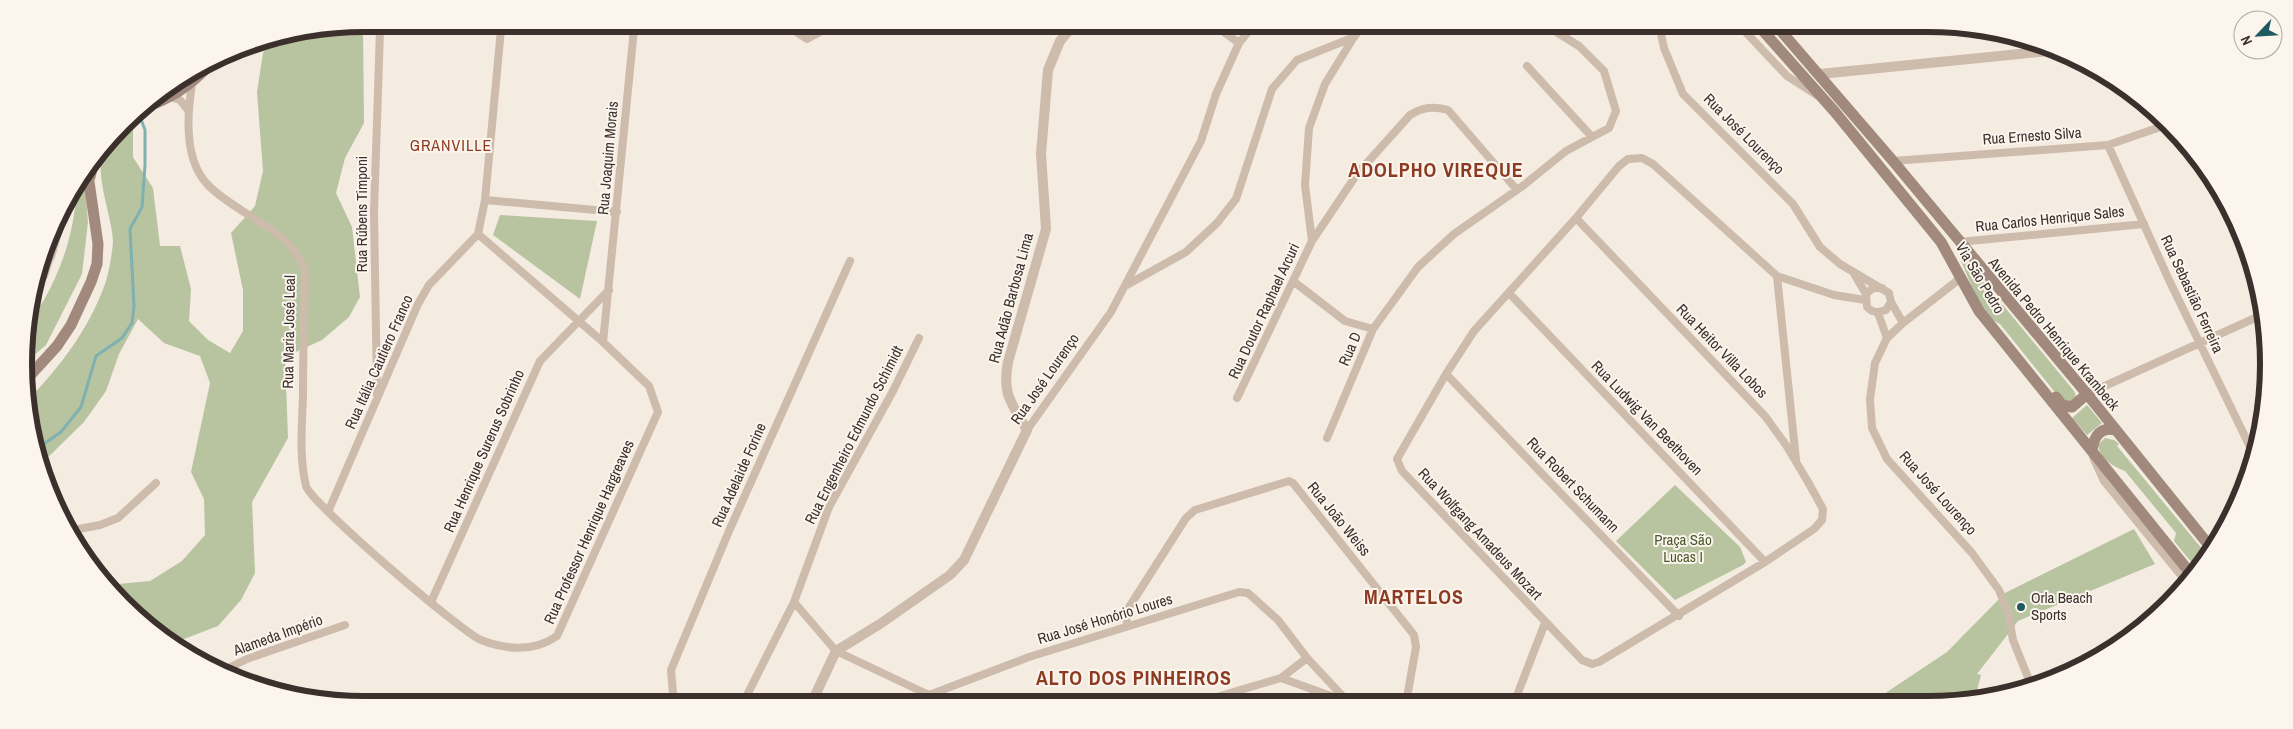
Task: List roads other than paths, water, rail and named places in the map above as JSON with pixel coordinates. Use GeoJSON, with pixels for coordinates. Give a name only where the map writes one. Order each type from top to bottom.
{"type":"FeatureCollection","features":[{"type":"Feature","properties":{"kind":"main road","name":"Via São Pedro"},"geometry":{"type":"LineString","coordinates":[[1764,32],[1823,98],[1941,242],[1962,277],[1979,311],[2189,571]]}},
{"type":"Feature","properties":{"kind":"main road","name":"Avenida Pedro Henrique Krambeck"},"geometry":{"type":"LineString","coordinates":[[1782,32],[1820,74],[2087,394],[2208,544]]}},
{"type":"Feature","properties":{"kind":"main road"},"geometry":{"type":"LineString","coordinates":[[171,94],[192,84],[198,77]]}},
{"type":"Feature","properties":{"kind":"main road"},"geometry":{"type":"LineString","coordinates":[[32,373],[58,346],[71,325],[91,282],[97,264],[98,244],[89,179]]}},
{"type":"Feature","properties":{"kind":"main road"},"geometry":{"type":"LineString","coordinates":[[1991,326],[2000,330],[2062,405],[2072,407],[2087,394]]}},
{"type":"Feature","properties":{"kind":"main road"},"geometry":{"type":"LineString","coordinates":[[2092,450],[2094,440],[2100,432],[2110,429],[2115,430]]}},
{"type":"Feature","properties":{"kind":"street","name":"Rua Rúbens Timponi"},"geometry":{"type":"LineString","coordinates":[[377,399],[374,212],[380,32]]}},
{"type":"Feature","properties":{"kind":"street"},"geometry":{"type":"LineString","coordinates":[[478,234],[485,200],[501,32]]}},
{"type":"Feature","properties":{"kind":"street","name":"Rua Joaquim Morais"},"geometry":{"type":"LineString","coordinates":[[604,342],[634,32]]}},
{"type":"Feature","properties":{"kind":"street"},"geometry":{"type":"LineString","coordinates":[[796,32],[807,39],[820,32]]}},
{"type":"Feature","properties":{"kind":"street","name":"Rua Adão Barbosa Lima"},"geometry":{"type":"LineString","coordinates":[[1027,430],[1009,398],[1005,382],[1008,362],[1046,229],[1041,154],[1048,70],[1060,41],[1068,32]]}},
{"type":"Feature","properties":{"kind":"street"},"geometry":{"type":"LineString","coordinates":[[1224,32],[1239,43]]}},
{"type":"Feature","properties":{"kind":"street","name":"Rua José Lourenço"},"geometry":{"type":"LineString","coordinates":[[836,651],[880,624],[950,575],[964,560],[1027,430],[1111,312],[1125,286],[1201,141],[1216,94],[1239,43],[1248,32]]}},
{"type":"Feature","properties":{"kind":"street","name":"Rua Doutor Raphael Arcuri"},"geometry":{"type":"LineString","coordinates":[[1237,398],[1312,241],[1305,186],[1309,128],[1325,84],[1358,32]]}},
{"type":"Feature","properties":{"kind":"street"},"geometry":{"type":"LineString","coordinates":[[1373,329],[1418,267],[1454,234],[1518,190],[1566,151],[1609,128],[1616,111],[1604,71],[1579,46],[1556,32]]}},
{"type":"Feature","properties":{"kind":"street","name":"Rua José Lourenço"},"geometry":{"type":"LineString","coordinates":[[1661,32],[1664,48],[1683,94],[1793,204],[1820,247],[1840,264],[1882,288]]}},
{"type":"Feature","properties":{"kind":"street"},"geometry":{"type":"LineString","coordinates":[[1746,32],[1786,76],[1823,98]]}},
{"type":"Feature","properties":{"kind":"street"},"geometry":{"type":"LineString","coordinates":[[1125,286],[1186,252],[1217,223],[1236,199],[1272,89],[1297,60],[1354,37]]}},
{"type":"Feature","properties":{"kind":"street"},"geometry":{"type":"LineString","coordinates":[[1820,74],[2040,52]]}},
{"type":"Feature","properties":{"kind":"street"},"geometry":{"type":"LineString","coordinates":[[1527,66],[1592,137]]}},
{"type":"Feature","properties":{"kind":"street","name":"Rua Maria José Leal"},"geometry":{"type":"LineString","coordinates":[[192,84],[188,110],[192,153],[208,186],[283,238],[298,253],[305,271],[301,455]]}},
{"type":"Feature","properties":{"kind":"street"},"geometry":{"type":"LineString","coordinates":[[169,96],[180,100],[188,110]]}},
{"type":"Feature","properties":{"kind":"street"},"geometry":{"type":"LineString","coordinates":[[1312,241],[1357,174],[1410,115],[1420,109],[1434,106],[1448,110],[1518,190]]}},
{"type":"Feature","properties":{"kind":"street","name":"Rua Ernesto Silva"},"geometry":{"type":"LineString","coordinates":[[1893,161],[2108,144],[2160,127]]}},
{"type":"Feature","properties":{"kind":"street","name":"Rua Sebastião Ferreira"},"geometry":{"type":"LineString","coordinates":[[2108,144],[2250,446]]}},
{"type":"Feature","properties":{"kind":"street","name":"Rua Wolfgang Amadeus Mozart"},"geometry":{"type":"LineString","coordinates":[[1822,520],[1814,529],[1765,562],[1679,616],[1599,662],[1592,664],[1582,660],[1545,623],[1398,465],[1398,459],[1446,374],[1474,331],[1628,158],[1642,158],[1653,164],[1776,276],[1834,295],[1866,297]]}},
{"type":"Feature","properties":{"kind":"street"},"geometry":{"type":"LineString","coordinates":[[485,200],[617,212]]}},
{"type":"Feature","properties":{"kind":"street","name":"Rua Heitor Villa Lobos"},"geometry":{"type":"LineString","coordinates":[[1576,218],[1765,416],[1796,460],[1823,509],[1822,520]]}},
{"type":"Feature","properties":{"kind":"street","name":"Rua Carlos Henrique Sales"},"geometry":{"type":"LineString","coordinates":[[1959,242],[2144,224]]}},
{"type":"Feature","properties":{"kind":"street","name":"Rua Itália Cautiero Franco"},"geometry":{"type":"LineString","coordinates":[[328,512],[418,304],[429,285],[478,234]]}},
{"type":"Feature","properties":{"kind":"street","name":"Rua Professor Henrique Hargreaves"},"geometry":{"type":"LineString","coordinates":[[301,455],[307,489],[328,512],[456,624],[480,640],[503,646],[524,648],[544,644],[557,636],[658,412],[649,386],[604,342],[577,322],[478,234]]}},
{"type":"Feature","properties":{"kind":"street"},"geometry":{"type":"LineString","coordinates":[[48,266],[53,250]]}},
{"type":"Feature","properties":{"kind":"street","name":"Rua Adelaide Forine"},"geometry":{"type":"LineString","coordinates":[[673,696],[671,670],[726,539],[850,261]]}},
{"type":"Feature","properties":{"kind":"street","name":"Rua José Lourenço"},"geometry":{"type":"LineString","coordinates":[[1852,270],[1866,297]]}},
{"type":"Feature","properties":{"kind":"street"},"geometry":{"type":"LineString","coordinates":[[1776,276],[1796,460]]}},
{"type":"Feature","properties":{"kind":"street"},"geometry":{"type":"LineString","coordinates":[[1878,313],[1887,338],[1903,323],[1962,277]]}},
{"type":"Feature","properties":{"kind":"street","name":"Rua D"},"geometry":{"type":"LineString","coordinates":[[1293,281],[1345,321],[1373,329],[1327,438]]}},
{"type":"Feature","properties":{"kind":"street"},"geometry":{"type":"LineString","coordinates":[[1891,302],[1886,310],[1878,313],[1871,311],[1866,297],[1873,288],[1882,288],[1889,293],[1891,302],[1903,323]]}},
{"type":"Feature","properties":{"kind":"street"},"geometry":{"type":"LineString","coordinates":[[577,322],[609,290]]}},
{"type":"Feature","properties":{"kind":"street","name":"Rua Ludwig Van Beethoven"},"geometry":{"type":"LineString","coordinates":[[1509,293],[1765,562]]}},
{"type":"Feature","properties":{"kind":"street"},"geometry":{"type":"LineString","coordinates":[[2087,394],[2257,317]]}},
{"type":"Feature","properties":{"kind":"street","name":"Rua Henrique Surerus Sobrinho"},"geometry":{"type":"LineString","coordinates":[[431,602],[536,369],[556,343],[577,322]]}},
{"type":"Feature","properties":{"kind":"street","name":"Rua Engenheiro Edmundo Schimidt"},"geometry":{"type":"LineString","coordinates":[[746,696],[794,602],[829,507],[919,338]]}},
{"type":"Feature","properties":{"kind":"street","name":"Rua José Lourenço"},"geometry":{"type":"LineString","coordinates":[[1887,338],[1875,363],[1870,399],[1872,428],[1887,459],[1972,552],[1999,590],[2008,612],[2013,640],[2029,681]]}},
{"type":"Feature","properties":{"kind":"street","name":"Rua Robert Schumann"},"geometry":{"type":"LineString","coordinates":[[1446,374],[1679,616]]}},
{"type":"Feature","properties":{"kind":"street"},"geometry":{"type":"LineString","coordinates":[[2092,450],[2094,462],[2104,481],[2183,578]]}},
{"type":"Feature","properties":{"kind":"street","name":"Rua João Weiss"},"geometry":{"type":"LineString","coordinates":[[1127,626],[1126,612],[1186,518],[1196,510],[1289,482],[1293,483],[1414,635],[1416,647],[1407,696]]}},
{"type":"Feature","properties":{"kind":"street"},"geometry":{"type":"LineString","coordinates":[[76,529],[100,525],[118,518],[156,483]]}},
{"type":"Feature","properties":{"kind":"street","name":"Rua José Honório Loures"},"geometry":{"type":"LineString","coordinates":[[929,694],[1029,657],[1239,592],[1248,592],[1278,620],[1307,658],[1343,696]]}},
{"type":"Feature","properties":{"kind":"street"},"geometry":{"type":"LineString","coordinates":[[794,602],[836,651],[929,694]]}},
{"type":"Feature","properties":{"kind":"street"},"geometry":{"type":"LineString","coordinates":[[1517,696],[1545,623]]}},
{"type":"Feature","properties":{"kind":"street","name":"Alameda Império"},"geometry":{"type":"LineString","coordinates":[[229,667],[247,659],[345,625]]}},
{"type":"Feature","properties":{"kind":"street"},"geometry":{"type":"LineString","coordinates":[[814,696],[836,651]]}},
{"type":"Feature","properties":{"kind":"street"},"geometry":{"type":"LineString","coordinates":[[1220,696],[1282,678],[1307,658]]}},
{"type":"Feature","properties":{"kind":"street"},"geometry":{"type":"LineString","coordinates":[[1282,678],[1332,696]]}},
{"type":"Feature","properties":{"kind":"street"},"geometry":{"type":"LineString","coordinates":[[1317,690],[1327,680]]}},
{"type":"Feature","properties":{"kind":"waterway"},"geometry":{"type":"LineString","coordinates":[[43,445],[61,432],[81,407],[96,356],[122,338],[132,323],[134,306],[130,229],[142,207],[145,130],[141,120]]}},
{"type":"Feature","properties":{"kind":"place","name":"Orla Beach Sports"},"geometry":{"type":"Point","coordinates":[2021,607]}},
{"type":"Feature","properties":{"kind":"district","name":"GRANVILLE"},"geometry":{"type":"Point","coordinates":[451,145]}},
{"type":"Feature","properties":{"kind":"district","name":"ADOLPHO VIREQUE"},"geometry":{"type":"Point","coordinates":[1436,170]}},
{"type":"Feature","properties":{"kind":"district","name":"MARTELOS"},"geometry":{"type":"Point","coordinates":[1414,597]}},
{"type":"Feature","properties":{"kind":"district","name":"ALTO DOS PINHEIROS"},"geometry":{"type":"Point","coordinates":[1134,678]}},
{"type":"Feature","properties":{"kind":"park label","name":"Praça São Lucas I"},"geometry":{"type":"Point","coordinates":[1683,548]}}]}
